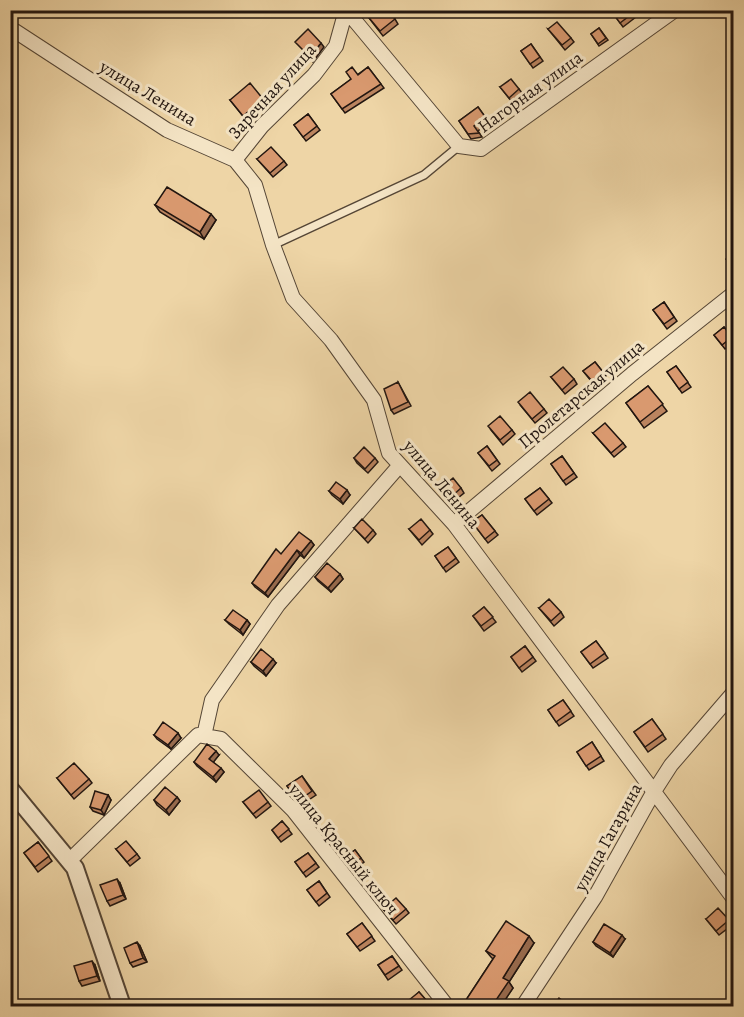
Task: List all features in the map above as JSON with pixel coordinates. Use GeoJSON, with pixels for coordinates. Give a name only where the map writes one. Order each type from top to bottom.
{"type":"FeatureCollection","features":[{"type":"Feature","properties":{"kind":"street"},"geometry":{"type":"LineString","coordinates":[[346,10],[459,146]]}},
{"type":"Feature","properties":{"kind":"street","name":"Заречная улица"},"geometry":{"type":"LineString","coordinates":[[235,160],[262,126],[314,75],[336,46],[346,10]]}},
{"type":"Feature","properties":{"kind":"street","name":"Нагорная улица"},"geometry":{"type":"LineString","coordinates":[[459,146],[481,149],[675,10]]}},
{"type":"Feature","properties":{"kind":"street","name":"улица Ленина"},"geometry":{"type":"LineString","coordinates":[[13,32],[167,129],[235,160],[255,185],[273,245],[293,298],[331,340],[374,400],[389,453],[454,524],[734,899]]}},
{"type":"Feature","properties":{"kind":"street","name":"Пролетарская улица"},"geometry":{"type":"LineString","coordinates":[[454,524],[632,374],[734,294]]}},
{"type":"Feature","properties":{"kind":"street"},"geometry":{"type":"LineString","coordinates":[[69,861],[198,735],[204,736],[212,700],[278,605],[400,465]]}},
{"type":"Feature","properties":{"kind":"street","name":"улица Гагарина"},"geometry":{"type":"LineString","coordinates":[[523,1006],[596,897],[653,793],[671,765],[734,692]]}},
{"type":"Feature","properties":{"kind":"street","name":"улица Красный ключ"},"geometry":{"type":"LineString","coordinates":[[204,736],[221,739],[293,810],[447,1006]]}},
{"type":"Feature","properties":{"kind":"street"},"geometry":{"type":"LineString","coordinates":[[10,789],[75,868],[122,1006]]}},
{"type":"Feature","properties":{"kind":"lane"},"geometry":{"type":"LineString","coordinates":[[273,245],[424,175],[459,146]]}},
{"type":"Feature","properties":{"kind":"building"},"geometry":{"type":"Polygon","coordinates":[[[367,10],[387,10],[395,19],[380,31],[365,13],[367,10]]]}},
{"type":"Feature","properties":{"kind":"building"},"geometry":{"type":"Polygon","coordinates":[[[637,10],[620,23],[612,12],[637,10]]]}},
{"type":"Feature","properties":{"kind":"building"},"geometry":{"type":"Polygon","coordinates":[[[557,22],[571,38],[562,45],[548,29],[557,22]]]}},
{"type":"Feature","properties":{"kind":"building"},"geometry":{"type":"Polygon","coordinates":[[[599,28],[606,38],[598,44],[591,34],[599,28]]]}},
{"type":"Feature","properties":{"kind":"building"},"geometry":{"type":"Polygon","coordinates":[[[308,29],[321,43],[310,57],[295,42],[308,29]]]}},
{"type":"Feature","properties":{"kind":"building"},"geometry":{"type":"Polygon","coordinates":[[[531,44],[540,57],[530,64],[521,51],[531,44]]]}},
{"type":"Feature","properties":{"kind":"building"},"geometry":{"type":"Polygon","coordinates":[[[352,67],[358,75],[368,67],[381,84],[342,109],[331,94],[351,79],[346,72],[352,67]]]}},
{"type":"Feature","properties":{"kind":"building"},"geometry":{"type":"Polygon","coordinates":[[[511,79],[519,89],[509,98],[500,87],[511,79]]]}},
{"type":"Feature","properties":{"kind":"building"},"geometry":{"type":"Polygon","coordinates":[[[250,83],[263,99],[243,116],[230,100],[250,83]]]}},
{"type":"Feature","properties":{"kind":"building"},"geometry":{"type":"Polygon","coordinates":[[[478,107],[486,118],[474,126],[479,133],[468,134],[459,121],[478,107]]]}},
{"type":"Feature","properties":{"kind":"building"},"geometry":{"type":"Polygon","coordinates":[[[308,114],[317,126],[303,137],[294,125],[308,114]]]}},
{"type":"Feature","properties":{"kind":"building"},"geometry":{"type":"Polygon","coordinates":[[[271,147],[284,161],[270,173],[257,159],[271,147]]]}},
{"type":"Feature","properties":{"kind":"building"},"geometry":{"type":"Polygon","coordinates":[[[167,187],[211,214],[200,232],[155,205],[167,187]]]}},
{"type":"Feature","properties":{"kind":"building"},"geometry":{"type":"Polygon","coordinates":[[[734,253],[734,267],[726,259],[734,253]]]}},
{"type":"Feature","properties":{"kind":"building"},"geometry":{"type":"Polygon","coordinates":[[[664,302],[674,317],[664,324],[653,310],[664,302]]]}},
{"type":"Feature","properties":{"kind":"building"},"geometry":{"type":"Polygon","coordinates":[[[724,327],[732,337],[722,345],[714,335],[724,327]]]}},
{"type":"Feature","properties":{"kind":"building"},"geometry":{"type":"Polygon","coordinates":[[[595,362],[603,372],[592,381],[583,371],[595,362]]]}},
{"type":"Feature","properties":{"kind":"building"},"geometry":{"type":"Polygon","coordinates":[[[676,366],[688,382],[679,389],[667,372],[676,366]]]}},
{"type":"Feature","properties":{"kind":"building"},"geometry":{"type":"Polygon","coordinates":[[[563,367],[574,379],[562,390],[551,377],[563,367]]]}},
{"type":"Feature","properties":{"kind":"building"},"geometry":{"type":"Polygon","coordinates":[[[398,382],[408,402],[391,410],[384,389],[398,382]]]}},
{"type":"Feature","properties":{"kind":"building"},"geometry":{"type":"Polygon","coordinates":[[[648,386],[663,404],[640,422],[626,403],[648,386]]]}},
{"type":"Feature","properties":{"kind":"building"},"geometry":{"type":"Polygon","coordinates":[[[530,392],[544,409],[532,419],[518,402],[530,392]]]}},
{"type":"Feature","properties":{"kind":"building"},"geometry":{"type":"Polygon","coordinates":[[[500,416],[512,430],[500,440],[488,426],[500,416]]]}},
{"type":"Feature","properties":{"kind":"building"},"geometry":{"type":"Polygon","coordinates":[[[605,423],[623,443],[611,453],[593,433],[605,423]]]}},
{"type":"Feature","properties":{"kind":"building"},"geometry":{"type":"Polygon","coordinates":[[[487,446],[497,460],[489,466],[478,453],[487,446]]]}},
{"type":"Feature","properties":{"kind":"building"},"geometry":{"type":"Polygon","coordinates":[[[364,447],[375,458],[365,469],[354,458],[364,447]]]}},
{"type":"Feature","properties":{"kind":"building"},"geometry":{"type":"Polygon","coordinates":[[[562,456],[574,473],[563,481],[551,464],[562,456]]]}},
{"type":"Feature","properties":{"kind":"building"},"geometry":{"type":"Polygon","coordinates":[[[453,478],[461,488],[450,498],[441,488],[453,478]]]}},
{"type":"Feature","properties":{"kind":"building"},"geometry":{"type":"Polygon","coordinates":[[[336,482],[347,490],[340,499],[329,491],[336,482]]]}},
{"type":"Feature","properties":{"kind":"building"},"geometry":{"type":"Polygon","coordinates":[[[540,488],[549,499],[534,511],[525,499],[540,488]]]}},
{"type":"Feature","properties":{"kind":"building"},"geometry":{"type":"Polygon","coordinates":[[[482,515],[495,531],[485,539],[472,522],[482,515]]]}},
{"type":"Feature","properties":{"kind":"building"},"geometry":{"type":"Polygon","coordinates":[[[362,519],[373,530],[365,539],[354,528],[362,519]]]}},
{"type":"Feature","properties":{"kind":"building"},"geometry":{"type":"Polygon","coordinates":[[[421,519],[430,530],[419,540],[409,529],[421,519]]]}},
{"type":"Feature","properties":{"kind":"building"},"geometry":{"type":"Polygon","coordinates":[[[299,532],[311,541],[301,553],[297,550],[265,593],[252,583],[276,549],[281,554],[299,532]]]}},
{"type":"Feature","properties":{"kind":"building"},"geometry":{"type":"Polygon","coordinates":[[[448,547],[456,558],[443,568],[435,556],[448,547]]]}},
{"type":"Feature","properties":{"kind":"building"},"geometry":{"type":"Polygon","coordinates":[[[327,563],[340,574],[328,588],[315,577],[327,563]]]}},
{"type":"Feature","properties":{"kind":"building"},"geometry":{"type":"Polygon","coordinates":[[[549,599],[561,612],[551,621],[539,608],[549,599]]]}},
{"type":"Feature","properties":{"kind":"building"},"geometry":{"type":"Polygon","coordinates":[[[484,607],[493,617],[481,626],[473,616],[484,607]]]}},
{"type":"Feature","properties":{"kind":"building"},"geometry":{"type":"Polygon","coordinates":[[[233,610],[247,620],[240,630],[225,620],[233,610]]]}},
{"type":"Feature","properties":{"kind":"building"},"geometry":{"type":"Polygon","coordinates":[[[596,641],[605,653],[590,664],[581,652],[596,641]]]}},
{"type":"Feature","properties":{"kind":"building"},"geometry":{"type":"Polygon","coordinates":[[[525,646],[533,657],[519,668],[511,657],[525,646]]]}},
{"type":"Feature","properties":{"kind":"building"},"geometry":{"type":"Polygon","coordinates":[[[261,649],[273,659],[263,671],[251,662],[261,649]]]}},
{"type":"Feature","properties":{"kind":"building"},"geometry":{"type":"Polygon","coordinates":[[[563,700],[571,711],[556,722],[548,710],[563,700]]]}},
{"type":"Feature","properties":{"kind":"building"},"geometry":{"type":"Polygon","coordinates":[[[652,719],[663,734],[645,747],[634,732],[652,719]]]}},
{"type":"Feature","properties":{"kind":"building"},"geometry":{"type":"Polygon","coordinates":[[[163,722],[178,733],[168,745],[154,735],[163,722]]]}},
{"type":"Feature","properties":{"kind":"building"},"geometry":{"type":"Polygon","coordinates":[[[592,742],[601,756],[586,766],[577,752],[592,742]]]}},
{"type":"Feature","properties":{"kind":"building"},"geometry":{"type":"Polygon","coordinates":[[[207,744],[216,751],[209,759],[221,768],[213,777],[194,762],[207,744]]]}},
{"type":"Feature","properties":{"kind":"building"},"geometry":{"type":"Polygon","coordinates":[[[74,763],[89,779],[71,795],[57,778],[74,763]]]}},
{"type":"Feature","properties":{"kind":"building"},"geometry":{"type":"Polygon","coordinates":[[[302,776],[312,791],[298,801],[287,786],[302,776]]]}},
{"type":"Feature","properties":{"kind":"building"},"geometry":{"type":"Polygon","coordinates":[[[165,787],[177,797],[166,810],[154,800],[165,787]]]}},
{"type":"Feature","properties":{"kind":"building"},"geometry":{"type":"Polygon","coordinates":[[[259,790],[268,802],[253,814],[243,802],[259,790]]]}},
{"type":"Feature","properties":{"kind":"building"},"geometry":{"type":"Polygon","coordinates":[[[95,791],[108,795],[101,810],[90,807],[95,791]]]}},
{"type":"Feature","properties":{"kind":"building"},"geometry":{"type":"Polygon","coordinates":[[[282,821],[289,829],[278,838],[272,830],[282,821]]]}},
{"type":"Feature","properties":{"kind":"building"},"geometry":{"type":"Polygon","coordinates":[[[734,832],[734,848],[729,842],[733,839],[730,835],[734,832]]]}},
{"type":"Feature","properties":{"kind":"building"},"geometry":{"type":"Polygon","coordinates":[[[126,841],[137,854],[127,862],[116,849],[126,841]]]}},
{"type":"Feature","properties":{"kind":"building"},"geometry":{"type":"Polygon","coordinates":[[[38,842],[49,856],[35,867],[24,853],[38,842]]]}},
{"type":"Feature","properties":{"kind":"building"},"geometry":{"type":"Polygon","coordinates":[[[355,850],[361,858],[350,867],[344,858],[355,850]]]}},
{"type":"Feature","properties":{"kind":"building"},"geometry":{"type":"Polygon","coordinates":[[[308,853],[316,863],[303,873],[295,862],[308,853]]]}},
{"type":"Feature","properties":{"kind":"building"},"geometry":{"type":"Polygon","coordinates":[[[117,879],[123,895],[107,901],[100,885],[117,879]]]}},
{"type":"Feature","properties":{"kind":"building"},"geometry":{"type":"Polygon","coordinates":[[[319,881],[327,893],[316,902],[307,890],[319,881]]]}},
{"type":"Feature","properties":{"kind":"building"},"geometry":{"type":"Polygon","coordinates":[[[396,898],[406,909],[393,920],[383,909],[396,898]]]}},
{"type":"Feature","properties":{"kind":"building"},"geometry":{"type":"Polygon","coordinates":[[[718,908],[729,920],[716,931],[706,919],[718,908]]]}},
{"type":"Feature","properties":{"kind":"building"},"geometry":{"type":"Polygon","coordinates":[[[506,921],[529,936],[503,978],[509,981],[492,1006],[476,1006],[466,1000],[495,956],[486,951],[506,921]]]}},
{"type":"Feature","properties":{"kind":"building"},"geometry":{"type":"Polygon","coordinates":[[[362,923],[372,936],[357,947],[347,934],[362,923]]]}},
{"type":"Feature","properties":{"kind":"building"},"geometry":{"type":"Polygon","coordinates":[[[604,924],[622,935],[610,953],[593,942],[604,924]]]}},
{"type":"Feature","properties":{"kind":"building"},"geometry":{"type":"Polygon","coordinates":[[[137,942],[143,958],[130,963],[124,948],[137,942]]]}},
{"type":"Feature","properties":{"kind":"building"},"geometry":{"type":"Polygon","coordinates":[[[392,956],[399,966],[385,975],[378,965],[392,956]]]}},
{"type":"Feature","properties":{"kind":"building"},"geometry":{"type":"Polygon","coordinates":[[[92,961],[97,976],[79,981],[74,966],[92,961]]]}},
{"type":"Feature","properties":{"kind":"building"},"geometry":{"type":"Polygon","coordinates":[[[419,992],[428,1002],[422,1006],[404,1004],[419,992]]]}},
{"type":"Feature","properties":{"kind":"building"},"geometry":{"type":"Polygon","coordinates":[[[559,998],[570,1006],[553,1006],[559,998]]]}}]}
